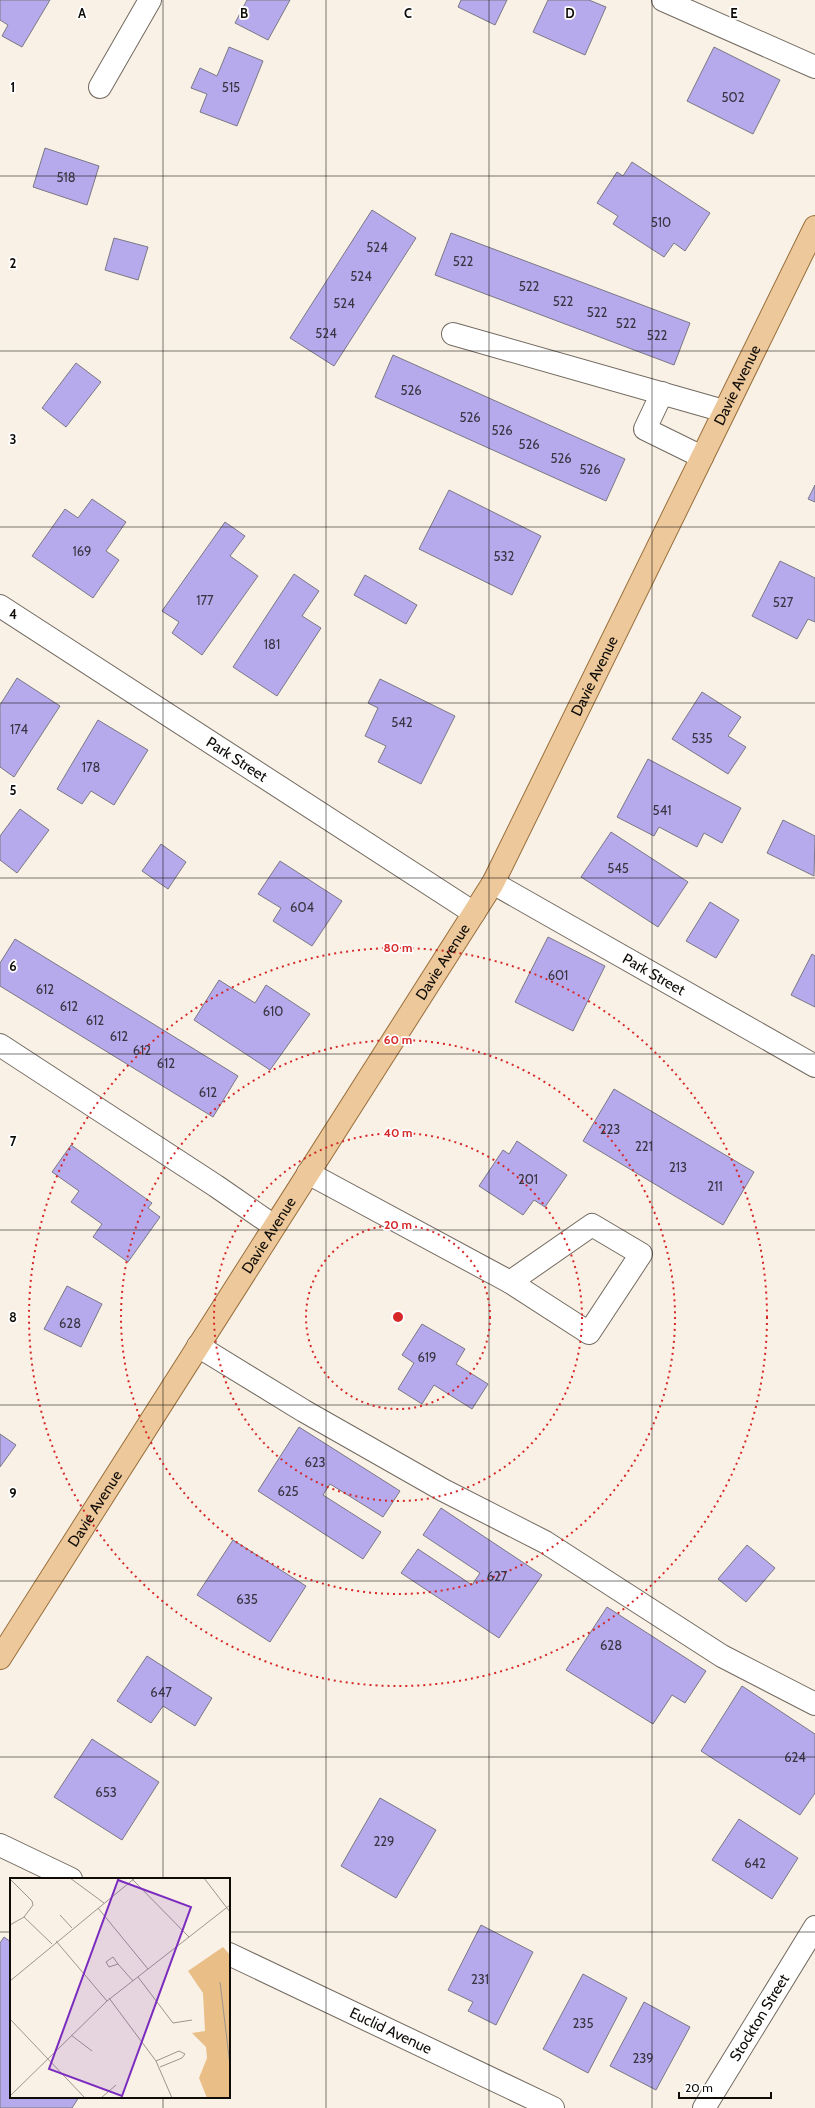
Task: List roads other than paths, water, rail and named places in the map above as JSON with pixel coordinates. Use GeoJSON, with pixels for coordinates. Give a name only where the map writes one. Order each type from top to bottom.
{"type":"FeatureCollection","features":[{"type":"Feature","properties":{"kind":"main road","name":"Davie Avenue"},"geometry":{"type":"LineString","coordinates":[[0,1658],[492,883],[815,227]]}},
{"type":"Feature","properties":{"kind":"street"},"geometry":{"type":"LineString","coordinates":[[100,87],[150,0]]}},
{"type":"Feature","properties":{"kind":"street"},"geometry":{"type":"LineString","coordinates":[[663,0],[815,67]]}},
{"type":"Feature","properties":{"kind":"street"},"geometry":{"type":"LineString","coordinates":[[453,334],[724,411]]}},
{"type":"Feature","properties":{"kind":"street"},"geometry":{"type":"LineString","coordinates":[[662,393],[645,429],[702,457]]}},
{"type":"Feature","properties":{"kind":"street","name":"Park Street"},"geometry":{"type":"LineString","coordinates":[[0,606],[474,913]]}},
{"type":"Feature","properties":{"kind":"street","name":"Park Street"},"geometry":{"type":"LineString","coordinates":[[492,883],[815,1066]]}},
{"type":"Feature","properties":{"kind":"street"},"geometry":{"type":"LineString","coordinates":[[0,1045],[216,1186],[274,1226]]}},
{"type":"Feature","properties":{"kind":"street"},"geometry":{"type":"LineString","coordinates":[[308,1173],[510,1282],[589,1333],[641,1254],[592,1225],[510,1282]]}},
{"type":"Feature","properties":{"kind":"street"},"geometry":{"type":"LineString","coordinates":[[198,1346],[304,1411],[443,1490],[544,1542],[722,1656],[815,1704]]}},
{"type":"Feature","properties":{"kind":"street"},"geometry":{"type":"LineString","coordinates":[[0,1845],[69,1878]]}},
{"type":"Feature","properties":{"kind":"street","name":"Stockton Street"},"geometry":{"type":"LineString","coordinates":[[704,2108],[815,1927]]}},
{"type":"Feature","properties":{"kind":"street","name":"Euclid Avenue"},"geometry":{"type":"LineString","coordinates":[[230,1954],[553,2108]]}}]}
